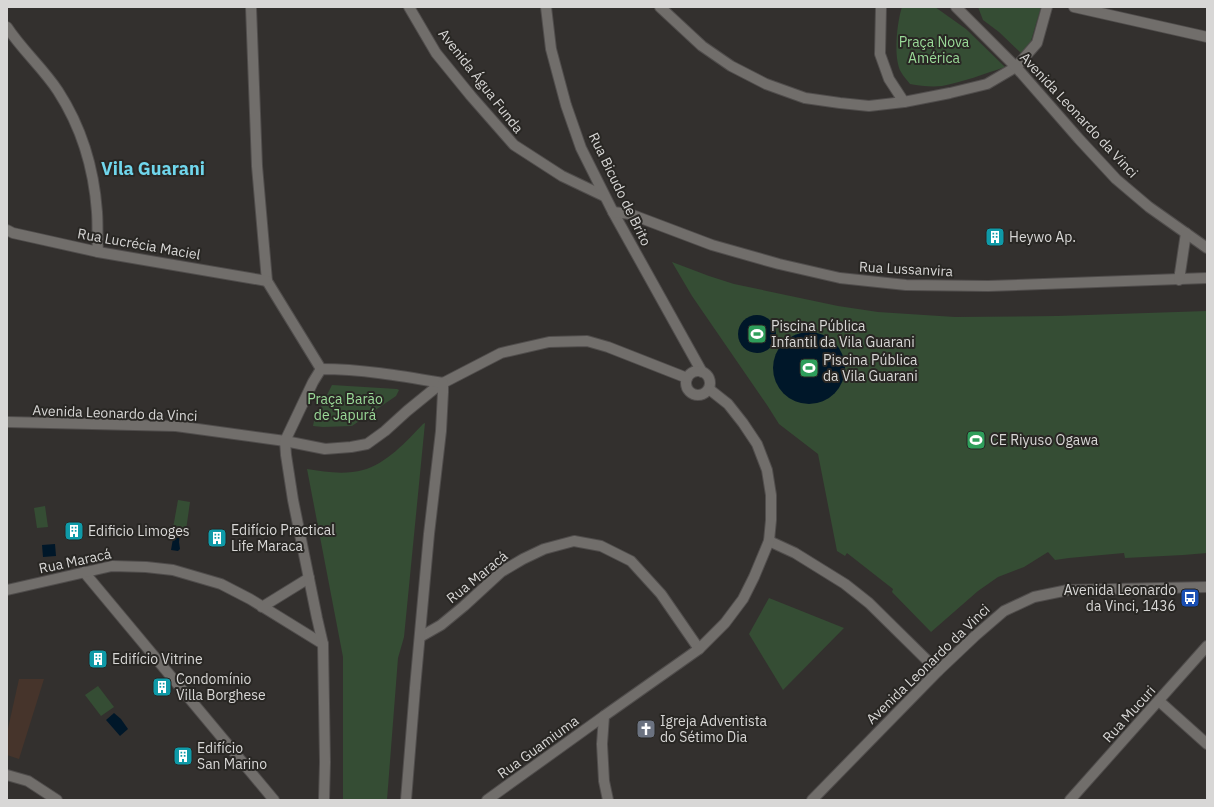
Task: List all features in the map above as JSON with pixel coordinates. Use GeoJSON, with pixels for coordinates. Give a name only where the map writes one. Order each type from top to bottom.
{"type":"FeatureCollection","features":[{"type":"Feature","properties":{"kind":"street"},"geometry":{"type":"LineString","coordinates":[[251,7],[256,166],[268,281],[321,369]]}},
{"type":"Feature","properties":{"kind":"street","name":"Avenida Água Funda"},"geometry":{"type":"LineString","coordinates":[[409,7],[436,53],[514,146],[562,176],[604,196]]}},
{"type":"Feature","properties":{"kind":"street","name":"Rua Bicudo de Brito"},"geometry":{"type":"LineString","coordinates":[[546,7],[551,48],[566,105],[581,148],[604,196],[702,372]]}},
{"type":"Feature","properties":{"kind":"street"},"geometry":{"type":"LineString","coordinates":[[660,7],[702,46],[731,66],[766,84],[805,98],[869,106],[904,102],[987,84],[1016,67],[1037,43],[1047,7]]}},
{"type":"Feature","properties":{"kind":"street"},"geometry":{"type":"LineString","coordinates":[[881,7],[880,54],[889,79],[904,102]]}},
{"type":"Feature","properties":{"kind":"street","name":"Avenida Leonardo da Vinci"},"geometry":{"type":"LineString","coordinates":[[956,7],[1016,67],[1116,179],[1150,207],[1207,248]]}},
{"type":"Feature","properties":{"kind":"street"},"geometry":{"type":"LineString","coordinates":[[1074,7],[1207,37]]}},
{"type":"Feature","properties":{"kind":"street"},"geometry":{"type":"LineString","coordinates":[[7,27],[58,91],[75,123],[88,156],[92,178],[97,212],[98,252]]}},
{"type":"Feature","properties":{"kind":"street","name":"Rua Lussanvira"},"geometry":{"type":"LineString","coordinates":[[613,212],[630,214],[712,245],[779,264],[840,278],[906,285],[988,286],[1207,278]]}},
{"type":"Feature","properties":{"kind":"street","name":"Rua Lucrécia Maciel"},"geometry":{"type":"LineString","coordinates":[[7,230],[13,233],[98,252],[268,281]]}},
{"type":"Feature","properties":{"kind":"street"},"geometry":{"type":"LineString","coordinates":[[1179,280],[1186,233]]}},
{"type":"Feature","properties":{"kind":"street","name":"Avenida Leonardo da Vinci"},"geometry":{"type":"LineString","coordinates":[[7,422],[176,426],[285,441],[325,449],[367,444],[385,431],[442,383],[501,353],[549,342],[587,341],[608,347],[687,378]]}},
{"type":"Feature","properties":{"kind":"street"},"geometry":{"type":"LineString","coordinates":[[321,369],[383,373],[442,383],[441,431],[429,534],[406,800]]}},
{"type":"Feature","properties":{"kind":"street"},"geometry":{"type":"LineString","coordinates":[[321,369],[313,382],[285,441],[293,500],[323,644],[325,747],[324,800]]}},
{"type":"Feature","properties":{"kind":"street"},"geometry":{"type":"LineString","coordinates":[[696,371],[702,372],[708,377],[710,385],[702,394],[694,394],[687,386],[687,378],[696,371]]}},
{"type":"Feature","properties":{"kind":"street"},"geometry":{"type":"LineString","coordinates":[[608,800],[604,781],[602,744],[604,716],[699,648],[725,623],[743,599],[769,541],[771,494],[767,470],[757,444],[728,404],[708,388]]}},
{"type":"Feature","properties":{"kind":"street","name":"Rua Maracá"},"geometry":{"type":"LineString","coordinates":[[420,636],[440,626],[501,572],[523,558],[544,549],[574,541],[601,546],[631,561],[662,594],[699,648]]}},
{"type":"Feature","properties":{"kind":"street"},"geometry":{"type":"LineString","coordinates":[[769,541],[795,553],[845,584],[869,603],[938,671]]}},
{"type":"Feature","properties":{"kind":"street","name":"Rua Maracá"},"geometry":{"type":"LineString","coordinates":[[7,590],[112,566],[146,567],[172,570],[221,584],[323,644]]}},
{"type":"Feature","properties":{"kind":"street"},"geometry":{"type":"LineString","coordinates":[[84,572],[274,800]]}},
{"type":"Feature","properties":{"kind":"street"},"geometry":{"type":"LineString","coordinates":[[262,607],[310,578]]}},
{"type":"Feature","properties":{"kind":"street","name":"Avenida Leonardo da Vinci"},"geometry":{"type":"LineString","coordinates":[[812,800],[938,671],[974,636],[1004,611],[1034,597],[1068,590],[1207,587]]}},
{"type":"Feature","properties":{"kind":"street","name":"Rua Mucuri"},"geometry":{"type":"LineString","coordinates":[[1070,800],[1159,702],[1207,646]]}},
{"type":"Feature","properties":{"kind":"street"},"geometry":{"type":"LineString","coordinates":[[1159,702],[1207,744]]}},
{"type":"Feature","properties":{"kind":"street","name":"Rua Guamiuma"},"geometry":{"type":"LineString","coordinates":[[487,800],[604,716]]}},
{"type":"Feature","properties":{"kind":"street"},"geometry":{"type":"LineString","coordinates":[[7,775],[28,781],[57,800]]}},
{"type":"Feature","properties":{"kind":"shaded area"},"geometry":{"type":"Polygon","coordinates":[[[19,679],[44,679],[19,759],[7,755],[7,733],[19,679]]]}},
{"type":"Feature","properties":{"kind":"green space","name":"Praça Nova América"},"geometry":{"type":"Polygon","coordinates":[[[902,7],[935,7],[966,29],[1005,67],[942,86],[910,84],[901,72],[896,49],[897,30],[902,7]]]}},
{"type":"Feature","properties":{"kind":"green space","name":"Praça Nova América"},"geometry":{"type":"Polygon","coordinates":[[[978,7],[1041,7],[1031,41],[1021,53],[999,32],[983,20],[978,7]]]}},
{"type":"Feature","properties":{"kind":"green space"},"geometry":{"type":"Polygon","coordinates":[[[672,262],[734,284],[838,306],[878,312],[955,317],[1057,316],[1207,311],[1207,553],[1125,558],[1124,553],[1055,560],[1048,552],[1024,567],[998,577],[978,591],[931,632],[892,592],[893,589],[847,553],[845,556],[837,551],[818,454],[779,424],[692,296],[672,262]]]}},
{"type":"Feature","properties":{"kind":"green space","name":"Praça Barão de Japurá"},"geometry":{"type":"Polygon","coordinates":[[[332,385],[399,390],[396,396],[352,426],[313,426],[332,385]]]}},
{"type":"Feature","properties":{"kind":"green space","name":"Praça Barão de Japurá"},"geometry":{"type":"Polygon","coordinates":[[[425,423],[404,637],[398,658],[387,800],[343,800],[343,657],[307,469],[342,473],[356,472],[372,467],[396,451],[425,423]]]}},
{"type":"Feature","properties":{"kind":"green space"},"geometry":{"type":"Polygon","coordinates":[[[178,500],[190,502],[186,530],[173,528],[178,500]]]}},
{"type":"Feature","properties":{"kind":"green space"},"geometry":{"type":"Polygon","coordinates":[[[45,506],[48,527],[37,528],[34,508],[45,506]]]}},
{"type":"Feature","properties":{"kind":"green space"},"geometry":{"type":"Polygon","coordinates":[[[769,598],[844,628],[783,690],[749,634],[769,598]]]}},
{"type":"Feature","properties":{"kind":"green space"},"geometry":{"type":"Polygon","coordinates":[[[98,686],[114,707],[101,716],[85,695],[98,686]]]}},
{"type":"Feature","properties":{"kind":"water","name":"Piscina Pública Infantil da Vila Guarani"},"geometry":{"type":"Polygon","coordinates":[[[757,315],[767,318],[773,324],[776,334],[773,344],[767,350],[757,353],[747,350],[741,344],[738,334],[741,324],[747,318],[757,315]]]}},
{"type":"Feature","properties":{"kind":"water","name":"Piscina Pública da Vila Guarani"},"geometry":{"type":"Polygon","coordinates":[[[802,332],[816,332],[823,334],[835,342],[843,354],[845,368],[843,382],[835,394],[823,402],[816,404],[802,404],[795,402],[783,394],[775,382],[773,375],[773,361],[775,354],[783,342],[795,334],[802,332]]]}},
{"type":"Feature","properties":{"kind":"water"},"geometry":{"type":"Polygon","coordinates":[[[174,533],[180,534],[180,549],[178,551],[171,550],[174,533]]]}},
{"type":"Feature","properties":{"kind":"water"},"geometry":{"type":"Polygon","coordinates":[[[55,544],[56,556],[43,557],[42,545],[55,544]]]}},
{"type":"Feature","properties":{"kind":"water"},"geometry":{"type":"Polygon","coordinates":[[[114,713],[121,719],[128,729],[120,736],[106,720],[114,713]]]}},
{"type":"Feature","properties":{"kind":"place","name":"Heywo Ap."},"geometry":{"type":"Point","coordinates":[995,237]}},
{"type":"Feature","properties":{"kind":"place","name":"Piscina Pública Infantil da Vila Guarani"},"geometry":{"type":"Point","coordinates":[757,334]}},
{"type":"Feature","properties":{"kind":"place","name":"Piscina Pública da Vila Guarani"},"geometry":{"type":"Point","coordinates":[809,368]}},
{"type":"Feature","properties":{"kind":"place","name":"CE Riyuso Ogawa"},"geometry":{"type":"Point","coordinates":[976,440]}},
{"type":"Feature","properties":{"kind":"place","name":"Edificio Limoges"},"geometry":{"type":"Point","coordinates":[74,531]}},
{"type":"Feature","properties":{"kind":"place","name":"Edifício Practical Life Maraca"},"geometry":{"type":"Point","coordinates":[217,538]}},
{"type":"Feature","properties":{"kind":"place","name":"Avenida Leonardo da Vinci, 1436"},"geometry":{"type":"Point","coordinates":[1190,598]}},
{"type":"Feature","properties":{"kind":"place","name":"Edifício Vitrine"},"geometry":{"type":"Point","coordinates":[98,659]}},
{"type":"Feature","properties":{"kind":"place","name":"Condomínio Villa Borghese"},"geometry":{"type":"Point","coordinates":[162,687]}},
{"type":"Feature","properties":{"kind":"place","name":"Igreja Adventista do Sétimo Dia"},"geometry":{"type":"Point","coordinates":[646,729]}},
{"type":"Feature","properties":{"kind":"place","name":"Edifício San Marino"},"geometry":{"type":"Point","coordinates":[183,756]}},
{"type":"Feature","properties":{"kind":"district","name":"Vila Guarani"},"geometry":{"type":"Point","coordinates":[153,169]}}]}
